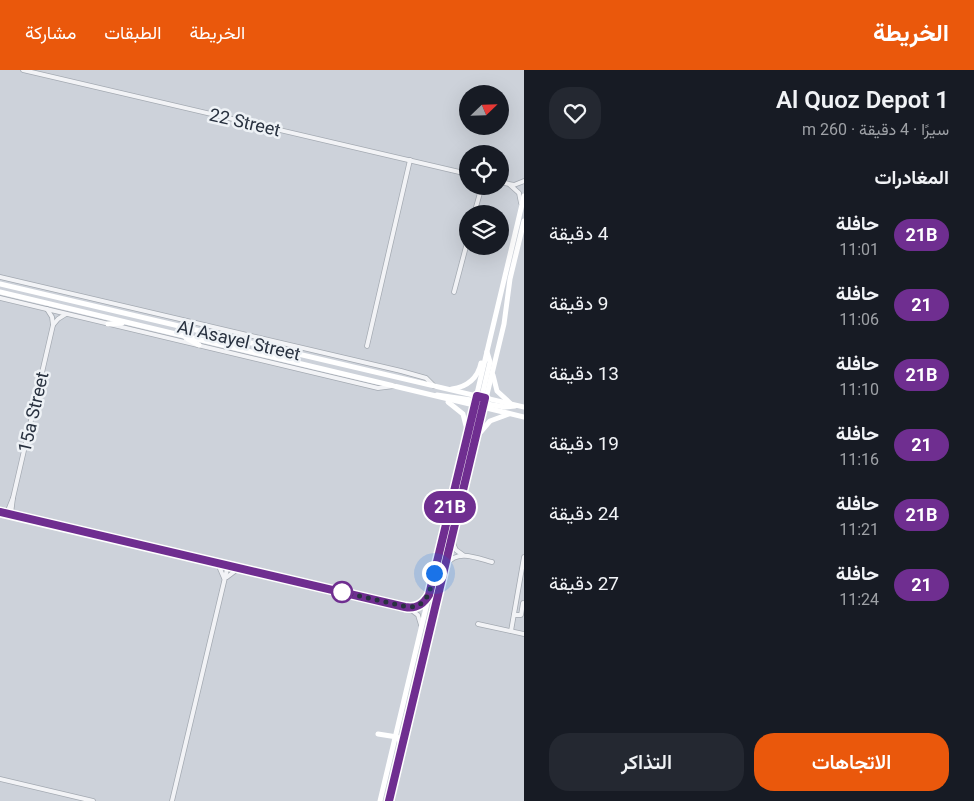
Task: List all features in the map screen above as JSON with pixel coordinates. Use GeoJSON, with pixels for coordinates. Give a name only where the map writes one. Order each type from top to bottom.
{"type":"FeatureCollection","features":[{"type":"Feature","properties":{"kind":"main road"},"geometry":{"type":"LineString","coordinates":[[389,801],[475,440],[487,352],[524,196]]}},
{"type":"Feature","properties":{"kind":"main road"},"geometry":{"type":"LineString","coordinates":[[380,801],[467,437],[494,366],[524,221]]}},
{"type":"Feature","properties":{"kind":"main road","name":"Al Asayel Street"},"geometry":{"type":"LineString","coordinates":[[0,284],[448,389],[510,414],[524,417]]}},
{"type":"Feature","properties":{"kind":"main road","name":"Al Asayel Street"},"geometry":{"type":"LineString","coordinates":[[0,292],[432,396],[524,407]]}},
{"type":"Feature","properties":{"kind":"main road"},"geometry":{"type":"LineString","coordinates":[[108,324],[126,322]]}},
{"type":"Feature","properties":{"kind":"main road"},"geometry":{"type":"LineString","coordinates":[[182,335],[199,345]]}},
{"type":"Feature","properties":{"kind":"main road"},"geometry":{"type":"LineString","coordinates":[[448,389],[460,387],[473,380],[487,352]]}},
{"type":"Feature","properties":{"kind":"main road"},"geometry":{"type":"LineString","coordinates":[[494,366],[496,388],[514,405]]}},
{"type":"Feature","properties":{"kind":"main road"},"geometry":{"type":"LineString","coordinates":[[432,396],[452,404],[461,411],[466,423],[467,437]]}},
{"type":"Feature","properties":{"kind":"main road"},"geometry":{"type":"LineString","coordinates":[[472,451],[472,438],[480,402]]}},
{"type":"Feature","properties":{"kind":"main road"},"geometry":{"type":"LineString","coordinates":[[475,440],[490,421],[510,414]]}},
{"type":"Feature","properties":{"kind":"main road"},"geometry":{"type":"LineString","coordinates":[[378,734],[395,737],[401,743],[396,777]]}},
{"type":"Feature","properties":{"kind":"street","name":"22 Street"},"geometry":{"type":"LineString","coordinates":[[23,70],[459,172]]}},
{"type":"Feature","properties":{"kind":"street"},"geometry":{"type":"LineString","coordinates":[[367,346],[410,160]]}},
{"type":"Feature","properties":{"kind":"street"},"geometry":{"type":"LineString","coordinates":[[510,185],[524,182]]}},
{"type":"Feature","properties":{"kind":"street"},"geometry":{"type":"LineString","coordinates":[[510,185],[520,195],[520,213]]}},
{"type":"Feature","properties":{"kind":"street"},"geometry":{"type":"LineString","coordinates":[[454,292],[464,255]]}},
{"type":"Feature","properties":{"kind":"street"},"geometry":{"type":"LineString","coordinates":[[0,278],[401,371],[426,378],[434,386]]}},
{"type":"Feature","properties":{"kind":"street"},"geometry":{"type":"LineString","coordinates":[[0,298],[378,388],[394,386]]}},
{"type":"Feature","properties":{"kind":"street"},"geometry":{"type":"LineString","coordinates":[[47,309],[51,315],[53,325]]}},
{"type":"Feature","properties":{"kind":"street"},"geometry":{"type":"LineString","coordinates":[[53,325],[58,319],[67,314]]}},
{"type":"Feature","properties":{"kind":"street","name":"15a Street"},"geometry":{"type":"LineString","coordinates":[[9,514],[53,325]]}},
{"type":"Feature","properties":{"kind":"street"},"geometry":{"type":"LineString","coordinates":[[0,512],[405,607],[419,606],[429,595]]}},
{"type":"Feature","properties":{"kind":"street"},"geometry":{"type":"LineString","coordinates":[[452,541],[456,550],[465,556]]}},
{"type":"Feature","properties":{"kind":"street"},"geometry":{"type":"LineString","coordinates":[[446,566],[454,557],[465,556],[492,562]]}},
{"type":"Feature","properties":{"kind":"street"},"geometry":{"type":"LineString","coordinates":[[511,631],[524,557]]}},
{"type":"Feature","properties":{"kind":"street"},"geometry":{"type":"LineString","coordinates":[[216,562],[222,569],[224,581]]}},
{"type":"Feature","properties":{"kind":"street"},"geometry":{"type":"LineString","coordinates":[[172,801],[228,565]]}},
{"type":"Feature","properties":{"kind":"street"},"geometry":{"type":"LineString","coordinates":[[224,581],[230,572],[240,568]]}},
{"type":"Feature","properties":{"kind":"street"},"geometry":{"type":"LineString","coordinates":[[514,615],[520,615],[524,604],[516,601]]}},
{"type":"Feature","properties":{"kind":"street"},"geometry":{"type":"LineString","coordinates":[[405,607],[418,615],[421,628]]}},
{"type":"Feature","properties":{"kind":"street"},"geometry":{"type":"LineString","coordinates":[[478,624],[524,634]]}},
{"type":"Feature","properties":{"kind":"street"},"geometry":{"type":"LineString","coordinates":[[0,779],[93,801]]}},
{"type":"Feature","properties":{"kind":"shaded area"},"geometry":{"type":"Polygon","coordinates":[[[0,70],[524,70],[524,801],[0,801],[0,70]]]}},
{"type":"Feature","properties":{"kind":"bus line","name":"21B"},"geometry":{"type":"LineString","coordinates":[[0,512],[405,607],[416,607],[423,603],[429,595],[477,396],[485,398],[389,801]]}},
{"type":"Feature","properties":{"kind":"route"},"geometry":{"type":"LineString","coordinates":[[342,592],[408,607],[416,607],[428,598],[434,573]]}}]}
